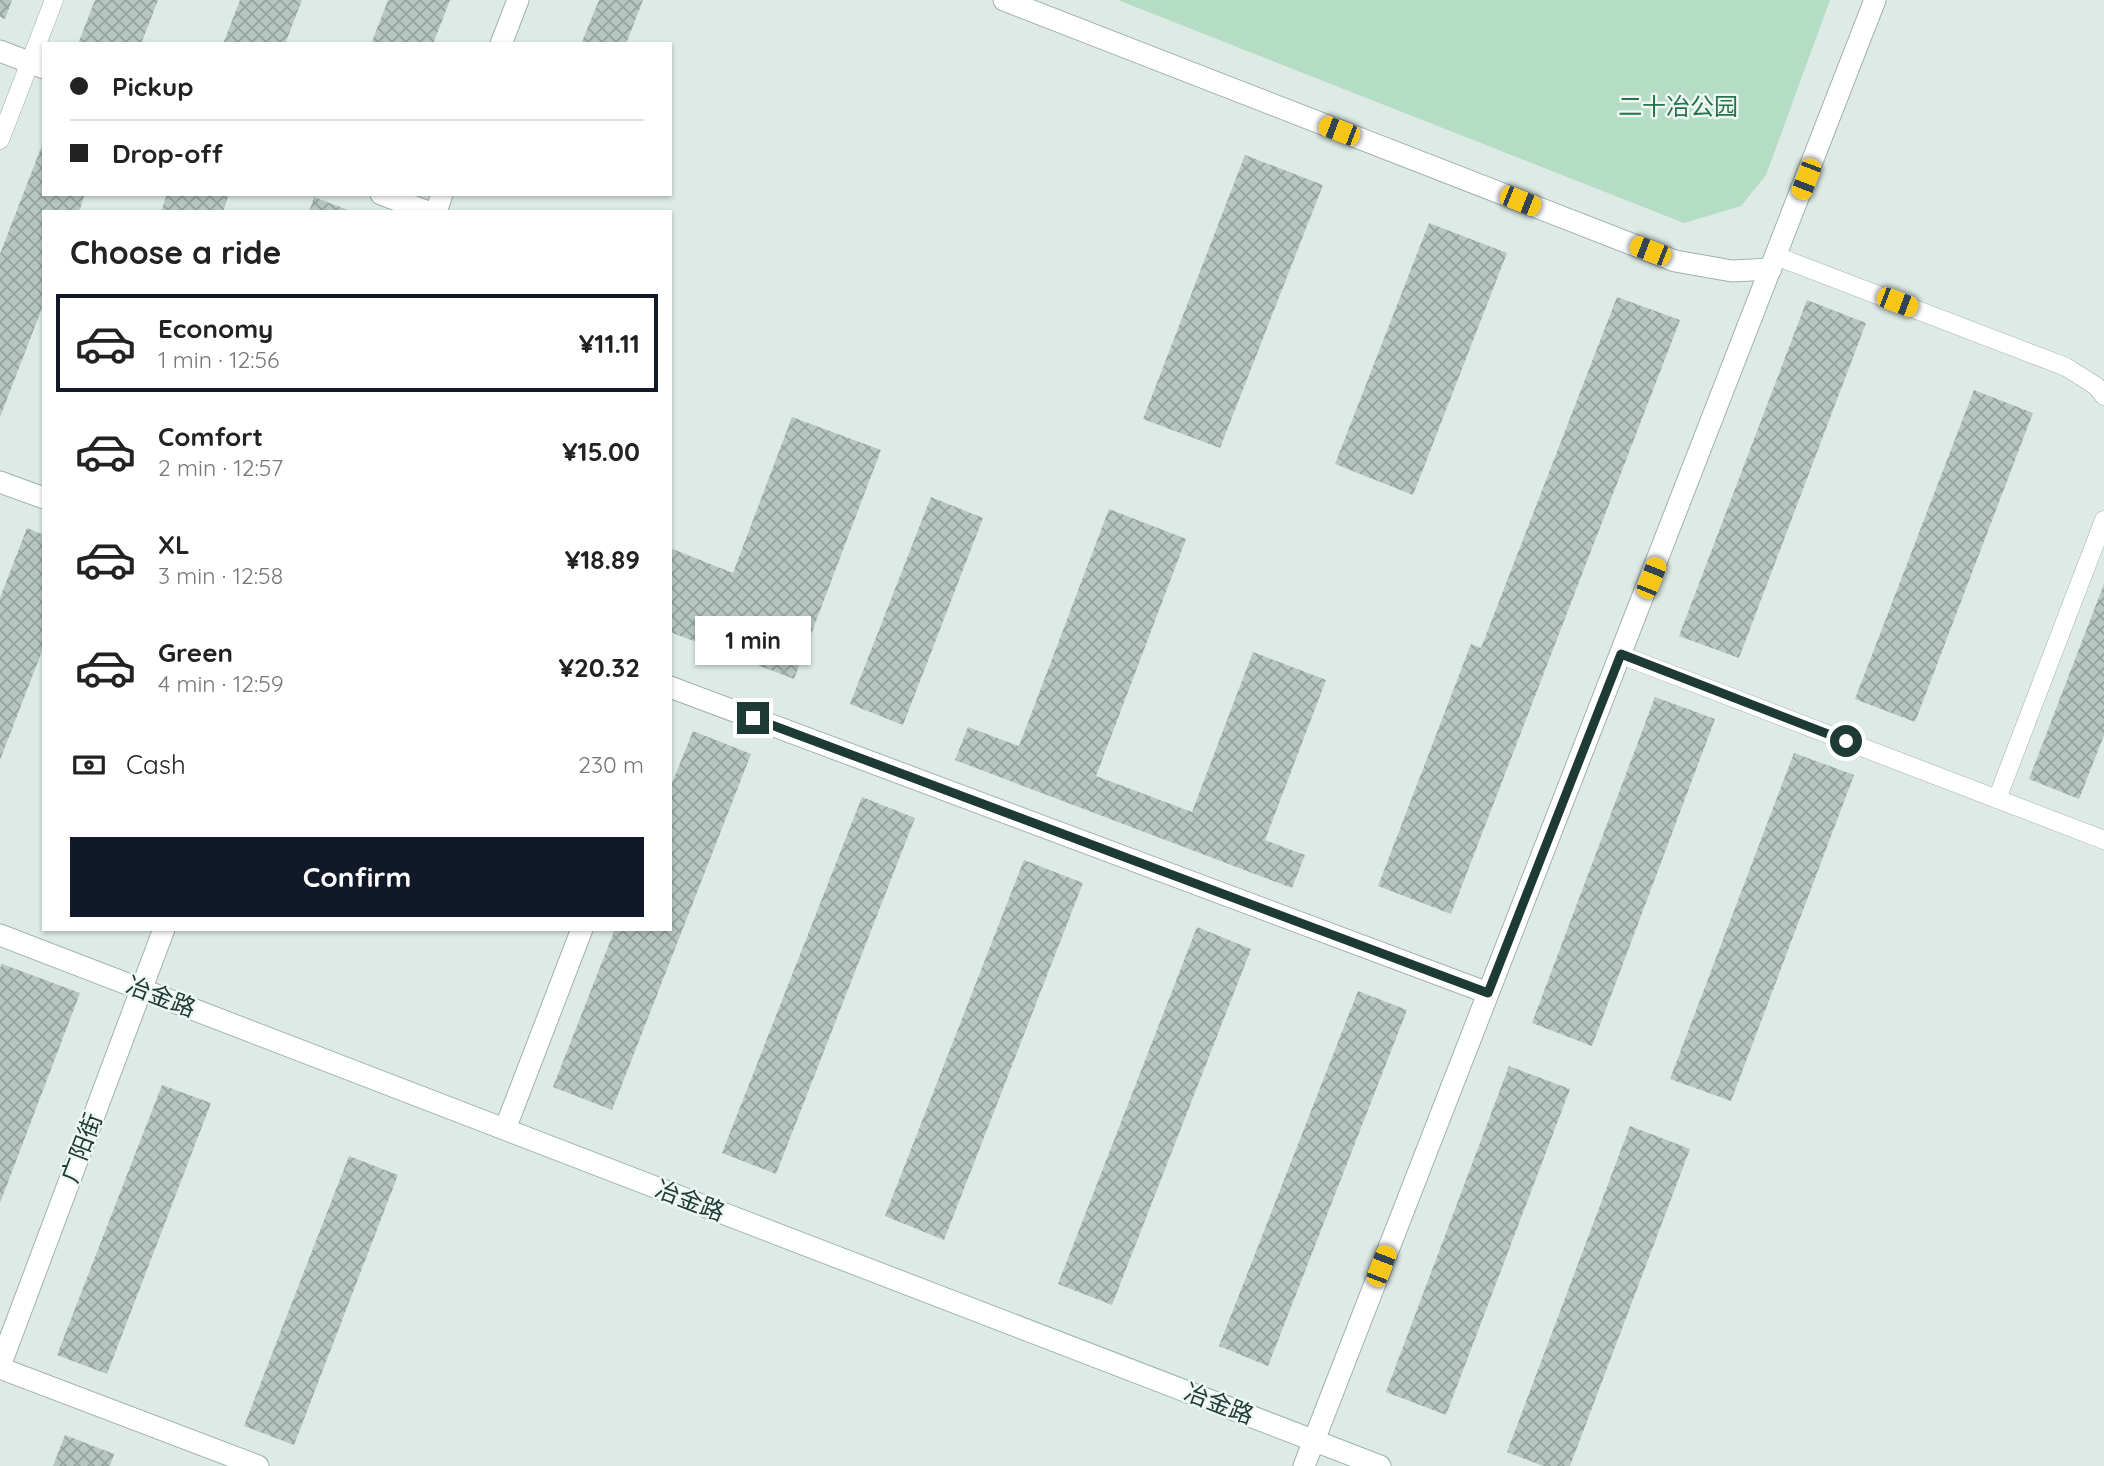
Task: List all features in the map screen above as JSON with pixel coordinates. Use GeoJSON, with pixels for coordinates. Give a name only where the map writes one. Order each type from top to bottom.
{"type":"FeatureCollection","features":[{"type":"Feature","properties":{"kind":"street"},"geometry":{"type":"LineString","coordinates":[[502,42],[518,0]]}},
{"type":"Feature","properties":{"kind":"street"},"geometry":{"type":"LineString","coordinates":[[1004,0],[1675,261],[1732,271],[1773,263]]}},
{"type":"Feature","properties":{"kind":"street"},"geometry":{"type":"LineString","coordinates":[[1304,1466],[1875,0]]}},
{"type":"Feature","properties":{"kind":"street"},"geometry":{"type":"LineString","coordinates":[[0,51],[37,65]]}},
{"type":"Feature","properties":{"kind":"street"},"geometry":{"type":"LineString","coordinates":[[386,196],[423,210]]}},
{"type":"Feature","properties":{"kind":"street"},"geometry":{"type":"LineString","coordinates":[[0,482],[42,497]]}},
{"type":"Feature","properties":{"kind":"street"},"geometry":{"type":"LineString","coordinates":[[672,692],[1488,993]]}},
{"type":"Feature","properties":{"kind":"street","name":"广阳街"},"geometry":{"type":"LineString","coordinates":[[0,1367],[163,931]]}},
{"type":"Feature","properties":{"kind":"street"},"geometry":{"type":"LineString","coordinates":[[505,1129],[581,931]]}},
{"type":"Feature","properties":{"kind":"street","name":"冶金路"},"geometry":{"type":"LineString","coordinates":[[0,935],[1380,1466]]}},
{"type":"Feature","properties":{"kind":"street"},"geometry":{"type":"LineString","coordinates":[[0,1367],[258,1466]]}},
{"type":"Feature","properties":{"kind":"lane"},"geometry":{"type":"LineString","coordinates":[[43,42],[54,0]]}},
{"type":"Feature","properties":{"kind":"lane"},"geometry":{"type":"LineString","coordinates":[[0,140],[37,65],[42,46]]}},
{"type":"Feature","properties":{"kind":"lane"},"geometry":{"type":"LineString","coordinates":[[1773,263],[2066,367],[2096,386],[2104,396]]}},
{"type":"Feature","properties":{"kind":"lane"},"geometry":{"type":"LineString","coordinates":[[1997,799],[2104,520]]}},
{"type":"Feature","properties":{"kind":"lane"},"geometry":{"type":"LineString","coordinates":[[1621,654],[2104,840]]}},
{"type":"Feature","properties":{"kind":"green space","name":"二十冶公园"},"geometry":{"type":"Polygon","coordinates":[[[1118,0],[1830,0],[1766,175],[1741,206],[1684,223],[1118,0]]]}},
{"type":"Feature","properties":{"kind":"building"},"geometry":{"type":"Polygon","coordinates":[[[0,0],[12,0],[5,19],[0,17],[0,0]]]}},
{"type":"Feature","properties":{"kind":"building"},"geometry":{"type":"Polygon","coordinates":[[[95,0],[158,0],[142,42],[79,42],[95,0]]]}},
{"type":"Feature","properties":{"kind":"building"},"geometry":{"type":"Polygon","coordinates":[[[240,0],[302,0],[286,42],[224,42],[240,0]]]}},
{"type":"Feature","properties":{"kind":"building"},"geometry":{"type":"Polygon","coordinates":[[[388,0],[450,0],[434,42],[372,42],[388,0]]]}},
{"type":"Feature","properties":{"kind":"building"},"geometry":{"type":"Polygon","coordinates":[[[599,0],[643,0],[627,42],[582,42],[599,0]]]}},
{"type":"Feature","properties":{"kind":"building"},"geometry":{"type":"Polygon","coordinates":[[[42,145],[42,196],[84,196],[80,210],[42,210],[42,308],[0,417],[0,254],[42,145]]]}},
{"type":"Feature","properties":{"kind":"building"},"geometry":{"type":"Polygon","coordinates":[[[1245,155],[1323,185],[1220,448],[1143,419],[1245,155]]]}},
{"type":"Feature","properties":{"kind":"building"},"geometry":{"type":"Polygon","coordinates":[[[166,196],[228,196],[224,210],[162,210],[166,196]]]}},
{"type":"Feature","properties":{"kind":"building"},"geometry":{"type":"Polygon","coordinates":[[[314,197],[348,210],[310,210],[314,197]]]}},
{"type":"Feature","properties":{"kind":"building"},"geometry":{"type":"Polygon","coordinates":[[[1429,223],[1507,253],[1413,495],[1335,464],[1429,223]]]}},
{"type":"Feature","properties":{"kind":"building"},"geometry":{"type":"Polygon","coordinates":[[[1617,297],[1680,320],[1451,914],[1378,886],[1471,644],[1481,648],[1617,297]]]}},
{"type":"Feature","properties":{"kind":"building"},"geometry":{"type":"Polygon","coordinates":[[[1807,300],[1866,323],[1739,658],[1679,636],[1807,300]]]}},
{"type":"Feature","properties":{"kind":"building"},"geometry":{"type":"Polygon","coordinates":[[[1974,390],[2033,413],[1915,722],[1855,699],[1974,390]]]}},
{"type":"Feature","properties":{"kind":"building"},"geometry":{"type":"Polygon","coordinates":[[[792,417],[881,450],[794,679],[672,633],[672,549],[733,573],[792,417]]]}},
{"type":"Feature","properties":{"kind":"building"},"geometry":{"type":"Polygon","coordinates":[[[931,497],[983,518],[903,725],[850,704],[931,497]]]}},
{"type":"Feature","properties":{"kind":"building"},"geometry":{"type":"Polygon","coordinates":[[[1109,509],[1186,539],[1096,776],[1192,812],[1253,652],[1326,680],[1265,840],[1305,855],[1292,888],[955,760],[968,727],[1019,746],[1109,509]]]}},
{"type":"Feature","properties":{"kind":"building"},"geometry":{"type":"Polygon","coordinates":[[[27,528],[42,534],[42,651],[0,760],[0,598],[27,528]]]}},
{"type":"Feature","properties":{"kind":"building"},"geometry":{"type":"Polygon","coordinates":[[[2104,584],[2104,735],[2079,799],[2029,779],[2104,584]]]}},
{"type":"Feature","properties":{"kind":"building"},"geometry":{"type":"Polygon","coordinates":[[[1655,697],[1715,719],[1592,1046],[1532,1023],[1655,697]]]}},
{"type":"Feature","properties":{"kind":"building"},"geometry":{"type":"Polygon","coordinates":[[[693,731],[751,754],[612,1110],[553,1087],[614,931],[672,931],[672,783],[693,731]]]}},
{"type":"Feature","properties":{"kind":"building"},"geometry":{"type":"Polygon","coordinates":[[[1794,753],[1854,775],[1731,1101],[1670,1079],[1794,753]]]}},
{"type":"Feature","properties":{"kind":"building"},"geometry":{"type":"Polygon","coordinates":[[[862,797],[915,818],[776,1174],[722,1153],[862,797]]]}},
{"type":"Feature","properties":{"kind":"building"},"geometry":{"type":"Polygon","coordinates":[[[1024,860],[1083,883],[944,1240],[885,1216],[1024,860]]]}},
{"type":"Feature","properties":{"kind":"building"},"geometry":{"type":"Polygon","coordinates":[[[1197,927],[1251,949],[1112,1305],[1058,1284],[1197,927]]]}},
{"type":"Feature","properties":{"kind":"building"},"geometry":{"type":"Polygon","coordinates":[[[2,964],[80,993],[0,1203],[0,968],[2,964]]]}},
{"type":"Feature","properties":{"kind":"building"},"geometry":{"type":"Polygon","coordinates":[[[1358,991],[1407,1010],[1268,1366],[1219,1346],[1358,991]]]}},
{"type":"Feature","properties":{"kind":"building"},"geometry":{"type":"Polygon","coordinates":[[[1509,1066],[1570,1089],[1446,1415],[1386,1392],[1509,1066]]]}},
{"type":"Feature","properties":{"kind":"building"},"geometry":{"type":"Polygon","coordinates":[[[162,1085],[211,1103],[107,1374],[57,1355],[162,1085]]]}},
{"type":"Feature","properties":{"kind":"building"},"geometry":{"type":"Polygon","coordinates":[[[1630,1126],[1690,1149],[1570,1466],[1543,1466],[1507,1452],[1630,1126]]]}},
{"type":"Feature","properties":{"kind":"building"},"geometry":{"type":"Polygon","coordinates":[[[349,1156],[398,1175],[294,1445],[244,1426],[349,1156]]]}},
{"type":"Feature","properties":{"kind":"building"},"geometry":{"type":"Polygon","coordinates":[[[65,1435],[114,1454],[110,1466],[53,1466],[65,1435]]]}},
{"type":"Feature","properties":{"kind":"route"},"geometry":{"type":"LineString","coordinates":[[753,718],[1488,993],[1621,654],[1846,741]]}}]}
